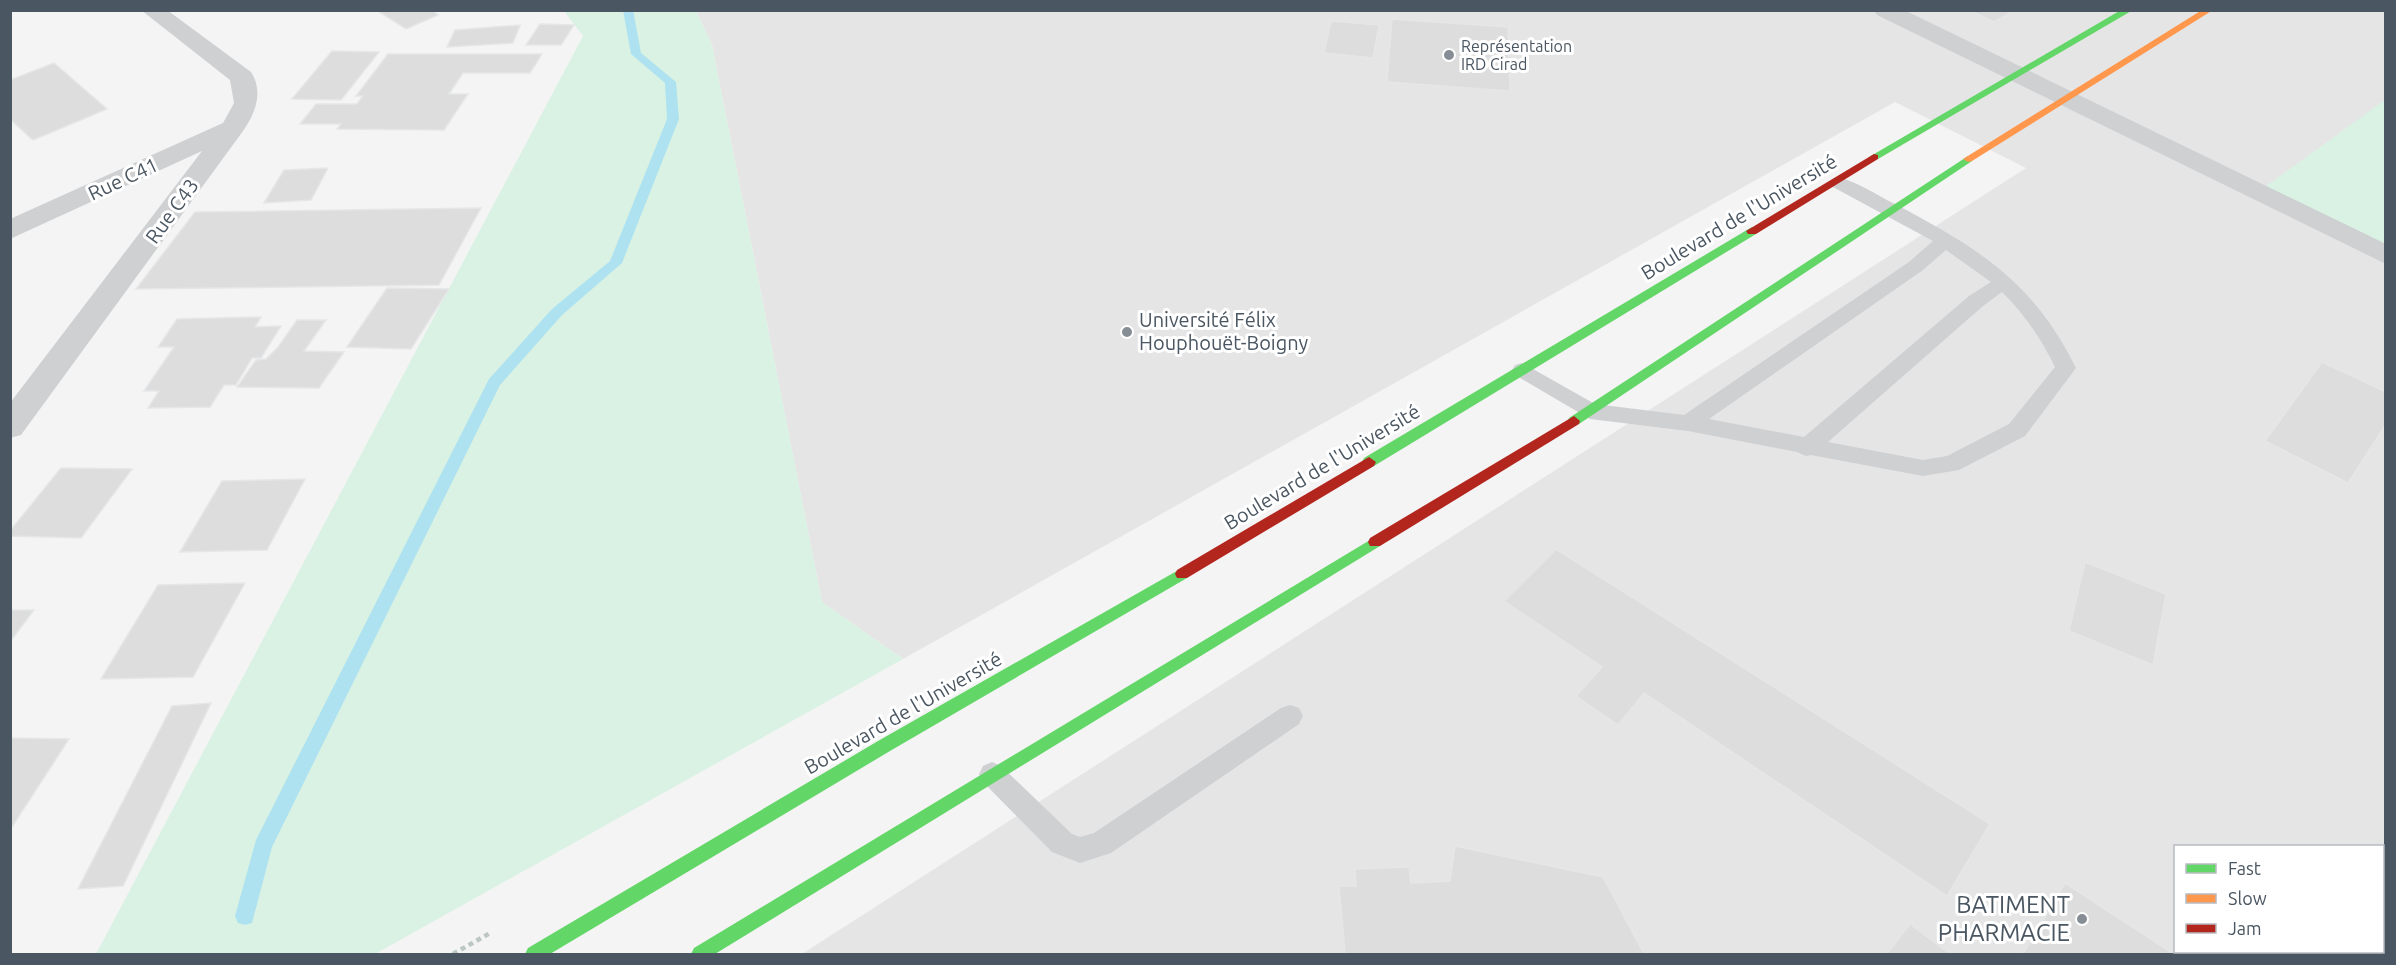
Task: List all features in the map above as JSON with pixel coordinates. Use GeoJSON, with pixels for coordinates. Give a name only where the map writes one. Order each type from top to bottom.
{"type":"FeatureCollection","features":[{"type":"Feature","properties":{"kind":"street","name":"Rue C43"},"geometry":{"type":"LineString","coordinates":[[10,427],[234,126],[246,103],[242,77],[152,10]]}},
{"type":"Feature","properties":{"kind":"street"},"geometry":{"type":"LineString","coordinates":[[1885,10],[2385,255]]}},
{"type":"Feature","properties":{"kind":"street","name":"Boulevard de l'Université"},"geometry":{"type":"LineString","coordinates":[[534,954],[884,746],[1195,567],[1837,182],[1931,123],[2129,10]]}},
{"type":"Feature","properties":{"kind":"street"},"geometry":{"type":"LineString","coordinates":[[700,954],[1590,411],[1893,211],[1977,146],[2066,99],[2209,10]]}},
{"type":"Feature","properties":{"kind":"street"},"geometry":{"type":"LineString","coordinates":[[1931,123],[1951,133]]}},
{"type":"Feature","properties":{"kind":"street","name":"Rue C41"},"geometry":{"type":"LineString","coordinates":[[10,230],[234,126]]}},
{"type":"Feature","properties":{"kind":"lane"},"geometry":{"type":"LineString","coordinates":[[1522,370],[1590,411],[1688,423],[1806,448],[1923,468],[1951,464],[2018,430],[2066,368],[2057,344],[2005,281],[1946,240],[1837,182]]}},
{"type":"Feature","properties":{"kind":"lane"},"geometry":{"type":"LineString","coordinates":[[1688,423],[1916,266],[1946,240]]}},
{"type":"Feature","properties":{"kind":"lane"},"geometry":{"type":"LineString","coordinates":[[1806,448],[1976,301],[2005,281]]}},
{"type":"Feature","properties":{"kind":"lane"},"geometry":{"type":"LineString","coordinates":[[993,774],[1062,843],[1080,850],[1101,844],[1290,716]]}},
{"type":"Feature","properties":{"kind":"shaded area","name":"Université Félix Houphouët-Boigny"},"geometry":{"type":"Polygon","coordinates":[[[696,11],[2385,11],[2385,954],[802,954],[2026,168],[1895,102],[903,659],[822,602],[712,45],[696,11]]]}},
{"type":"Feature","properties":{"kind":"green space"},"geometry":{"type":"Polygon","coordinates":[[[564,11],[696,11],[712,45],[822,602],[903,659],[375,954],[96,954],[583,36],[564,11]]]}},
{"type":"Feature","properties":{"kind":"green space"},"geometry":{"type":"Polygon","coordinates":[[[2385,100],[2385,246],[2265,187],[2385,100]]]}},
{"type":"Feature","properties":{"kind":"building"},"geometry":{"type":"Polygon","coordinates":[[[376,10],[432,10],[438,15],[406,29],[376,10]]]}},
{"type":"Feature","properties":{"kind":"building"},"geometry":{"type":"Polygon","coordinates":[[[1969,10],[2015,10],[1994,22],[1969,10]]]}},
{"type":"Feature","properties":{"kind":"building","name":"Représentation IRD Cirad"},"geometry":{"type":"Polygon","coordinates":[[[1392,19],[1508,27],[1510,91],[1387,82],[1392,19]]]}},
{"type":"Feature","properties":{"kind":"building"},"geometry":{"type":"Polygon","coordinates":[[[1331,21],[1379,25],[1373,58],[1324,53],[1331,21]]]}},
{"type":"Feature","properties":{"kind":"building"},"geometry":{"type":"Polygon","coordinates":[[[540,24],[574,25],[561,45],[526,45],[540,24]]]}},
{"type":"Feature","properties":{"kind":"building"},"geometry":{"type":"Polygon","coordinates":[[[520,25],[513,43],[447,47],[455,30],[520,25]]]}},
{"type":"Feature","properties":{"kind":"building"},"geometry":{"type":"Polygon","coordinates":[[[332,51],[379,52],[341,100],[292,99],[332,51]]]}},
{"type":"Feature","properties":{"kind":"building"},"geometry":{"type":"Polygon","coordinates":[[[388,54],[542,54],[530,73],[463,73],[449,94],[468,94],[444,130],[337,129],[341,124],[300,124],[316,104],[357,104],[363,96],[356,96],[388,54]]]}},
{"type":"Feature","properties":{"kind":"building"},"geometry":{"type":"Polygon","coordinates":[[[54,63],[107,109],[33,140],[10,119],[10,80],[54,63]]]}},
{"type":"Feature","properties":{"kind":"building"},"geometry":{"type":"Polygon","coordinates":[[[328,168],[311,200],[264,203],[284,170],[328,168]]]}},
{"type":"Feature","properties":{"kind":"building"},"geometry":{"type":"Polygon","coordinates":[[[481,208],[439,285],[136,289],[195,212],[481,208]]]}},
{"type":"Feature","properties":{"kind":"building"},"geometry":{"type":"Polygon","coordinates":[[[387,288],[449,289],[411,349],[347,347],[387,288]]]}},
{"type":"Feature","properties":{"kind":"building"},"geometry":{"type":"Polygon","coordinates":[[[261,317],[255,327],[281,326],[261,358],[252,358],[236,385],[224,385],[210,407],[148,408],[159,391],[144,391],[174,347],[158,347],[177,319],[261,317]]]}},
{"type":"Feature","properties":{"kind":"building"},"geometry":{"type":"Polygon","coordinates":[[[297,320],[326,320],[304,351],[344,352],[319,388],[237,387],[256,360],[266,359],[278,347],[297,320]]]}},
{"type":"Feature","properties":{"kind":"building"},"geometry":{"type":"Polygon","coordinates":[[[2322,362],[2386,392],[2386,424],[2348,483],[2265,441],[2322,362]]]}},
{"type":"Feature","properties":{"kind":"building"},"geometry":{"type":"Polygon","coordinates":[[[61,468],[132,469],[81,538],[10,536],[10,531],[61,468]]]}},
{"type":"Feature","properties":{"kind":"building"},"geometry":{"type":"Polygon","coordinates":[[[305,479],[267,550],[180,552],[222,481],[305,479]]]}},
{"type":"Feature","properties":{"kind":"building"},"geometry":{"type":"Polygon","coordinates":[[[1556,549],[1990,824],[1947,896],[1644,693],[1618,725],[1576,696],[1602,667],[1504,601],[1556,549]]]}},
{"type":"Feature","properties":{"kind":"building"},"geometry":{"type":"Polygon","coordinates":[[[2085,562],[2166,594],[2153,665],[2069,631],[2085,562]]]}},
{"type":"Feature","properties":{"kind":"building"},"geometry":{"type":"Polygon","coordinates":[[[245,583],[193,677],[101,679],[158,585],[245,583]]]}},
{"type":"Feature","properties":{"kind":"building"},"geometry":{"type":"Polygon","coordinates":[[[10,610],[34,610],[10,642],[10,610]]]}},
{"type":"Feature","properties":{"kind":"building"},"geometry":{"type":"Polygon","coordinates":[[[211,703],[123,886],[78,889],[172,706],[211,703]]]}},
{"type":"Feature","properties":{"kind":"building"},"geometry":{"type":"Polygon","coordinates":[[[10,738],[69,739],[10,830],[10,738]]]}},
{"type":"Feature","properties":{"kind":"building"},"geometry":{"type":"Polygon","coordinates":[[[1455,846],[1603,877],[1644,954],[1345,954],[1339,886],[1356,886],[1355,869],[1409,867],[1411,883],[1450,881],[1455,846]]]}},
{"type":"Feature","properties":{"kind":"building","name":"BATIMENT PHARMACIE"},"geometry":{"type":"Polygon","coordinates":[[[2065,883],[2174,954],[2023,954],[2065,883]]]}},
{"type":"Feature","properties":{"kind":"building"},"geometry":{"type":"Polygon","coordinates":[[[1910,924],[1950,954],[1887,954],[1910,924]]]}},
{"type":"Feature","properties":{"kind":"waterway"},"geometry":{"type":"LineString","coordinates":[[245,916],[263,846],[494,382],[557,312],[616,263],[673,119],[670,82],[636,54],[628,10]]}},
{"type":"Feature","properties":{"kind":"traffic: fast"},"geometry":{"type":"LineString","coordinates":[[1874,157],[2129,10]]}},
{"type":"Feature","properties":{"kind":"traffic: fast"},"geometry":{"type":"LineString","coordinates":[[1574,421],[1968,159]]}},
{"type":"Feature","properties":{"kind":"traffic: fast"},"geometry":{"type":"LineString","coordinates":[[1369,462],[1752,231]]}},
{"type":"Feature","properties":{"kind":"traffic: fast"},"geometry":{"type":"LineString","coordinates":[[700,954],[1375,542]]}},
{"type":"Feature","properties":{"kind":"traffic: fast"},"geometry":{"type":"LineString","coordinates":[[534,954],[884,746],[1182,574]]}},
{"type":"Feature","properties":{"kind":"traffic: slow"},"geometry":{"type":"LineString","coordinates":[[1968,159],[2209,10]]}},
{"type":"Feature","properties":{"kind":"traffic: jam"},"geometry":{"type":"LineString","coordinates":[[1752,231],[1874,157]]}},
{"type":"Feature","properties":{"kind":"traffic: jam"},"geometry":{"type":"LineString","coordinates":[[1375,542],[1574,421]]}},
{"type":"Feature","properties":{"kind":"traffic: jam"},"geometry":{"type":"LineString","coordinates":[[1182,574],[1369,462]]}},
{"type":"Feature","properties":{"kind":"place","name":"Représentation IRD Cirad"},"geometry":{"type":"Point","coordinates":[1449,55]}},
{"type":"Feature","properties":{"kind":"place","name":"Université Félix Houphouët-Boigny"},"geometry":{"type":"Point","coordinates":[1127,332]}},
{"type":"Feature","properties":{"kind":"place","name":"BATIMENT PHARMACIE"},"geometry":{"type":"Point","coordinates":[2082,919]}}]}
